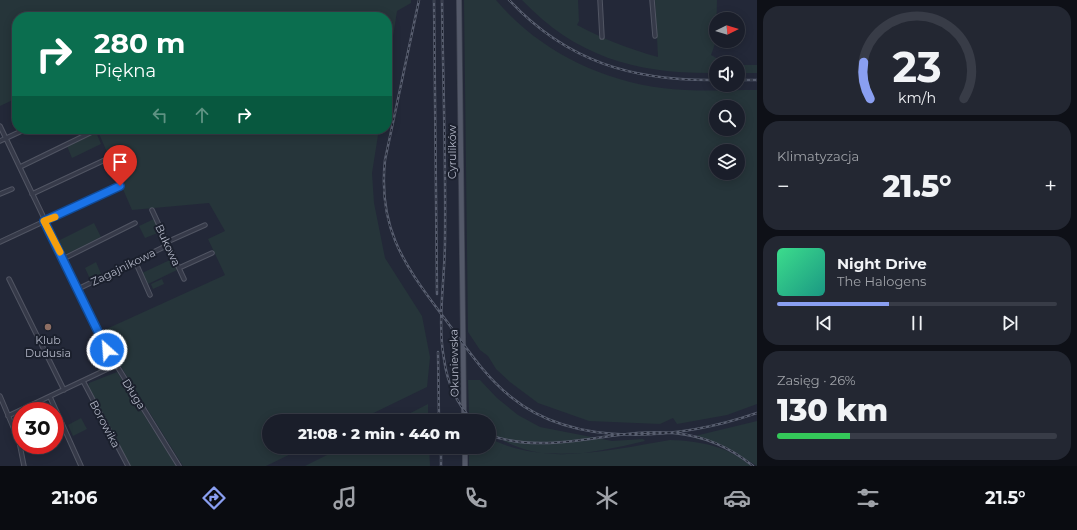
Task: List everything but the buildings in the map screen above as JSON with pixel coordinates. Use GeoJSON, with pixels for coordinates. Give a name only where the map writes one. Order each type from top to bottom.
{"type":"FeatureCollection","features":[{"type":"Feature","properties":{"kind":"main road","name":"Cyrulików"},"geometry":{"type":"LineString","coordinates":[[459,0],[463,304]]}},
{"type":"Feature","properties":{"kind":"main road","name":"Okuniewska"},"geometry":{"type":"LineString","coordinates":[[463,304],[464,414]]}},
{"type":"Feature","properties":{"kind":"main road"},"geometry":{"type":"LineString","coordinates":[[465,454],[465,466]]}},
{"type":"Feature","properties":{"kind":"street"},"geometry":{"type":"LineString","coordinates":[[600,0],[602,37]]}},
{"type":"Feature","properties":{"kind":"street"},"geometry":{"type":"LineString","coordinates":[[652,0],[655,36]]}},
{"type":"Feature","properties":{"kind":"street","name":"Długa"},"geometry":{"type":"LineString","coordinates":[[0,126],[44,221],[116,365],[179,466]]}},
{"type":"Feature","properties":{"kind":"street"},"geometry":{"type":"LineString","coordinates":[[0,141],[15,134]]}},
{"type":"Feature","properties":{"kind":"street"},"geometry":{"type":"LineString","coordinates":[[20,167],[88,134]]}},
{"type":"Feature","properties":{"kind":"street"},"geometry":{"type":"LineString","coordinates":[[32,194],[109,158]]}},
{"type":"Feature","properties":{"kind":"street"},"geometry":{"type":"LineString","coordinates":[[0,242],[120,186]]}},
{"type":"Feature","properties":{"kind":"street"},"geometry":{"type":"LineString","coordinates":[[0,194],[12,189]]}},
{"type":"Feature","properties":{"kind":"street","name":"Bukowa"},"geometry":{"type":"LineString","coordinates":[[152,210],[184,279]]}},
{"type":"Feature","properties":{"kind":"street"},"geometry":{"type":"LineString","coordinates":[[63,259],[135,223]]}},
{"type":"Feature","properties":{"kind":"street","name":"Zagajnikowa"},"geometry":{"type":"LineString","coordinates":[[78,289],[205,225]]}},
{"type":"Feature","properties":{"kind":"street"},"geometry":{"type":"LineString","coordinates":[[179,268],[212,253]]}},
{"type":"Feature","properties":{"kind":"street"},"geometry":{"type":"LineString","coordinates":[[135,261],[150,295]]}},
{"type":"Feature","properties":{"kind":"street"},"geometry":{"type":"LineString","coordinates":[[9,279],[64,390]]}},
{"type":"Feature","properties":{"kind":"street"},"geometry":{"type":"LineString","coordinates":[[8,416],[116,365]]}},
{"type":"Feature","properties":{"kind":"street","name":"Borowika"},"geometry":{"type":"LineString","coordinates":[[83,381],[128,466]]}},
{"type":"Feature","properties":{"kind":"street"},"geometry":{"type":"LineString","coordinates":[[0,396],[22,451],[24,466]]}},
{"type":"Feature","properties":{"kind":"street"},"geometry":{"type":"LineString","coordinates":[[50,397],[81,466]]}},
{"type":"Feature","properties":{"kind":"shaded area"},"geometry":{"type":"Polygon","coordinates":[[[0,0],[411,0],[411,3],[397,11],[392,44],[392,12],[12,12],[12,100],[0,106],[0,0]]]}},
{"type":"Feature","properties":{"kind":"shaded area"},"geometry":{"type":"Polygon","coordinates":[[[464,0],[496,0],[512,18],[550,47],[593,70],[615,78],[662,88],[709,90],[709,92],[745,92],[745,90],[757,90],[757,404],[727,415],[677,424],[673,418],[660,424],[589,421],[538,403],[510,382],[496,369],[488,356],[480,350],[468,332],[464,0]]]}},
{"type":"Feature","properties":{"kind":"shaded area"},"geometry":{"type":"Polygon","coordinates":[[[522,0],[578,0],[579,21],[577,25],[616,43],[658,57],[655,0],[717,0],[717,12],[709,12],[709,48],[714,48],[711,55],[713,56],[709,56],[709,73],[688,73],[661,70],[635,66],[610,59],[587,49],[565,36],[543,20],[522,0]]]}},
{"type":"Feature","properties":{"kind":"shaded area"},"geometry":{"type":"Polygon","coordinates":[[[745,65],[757,65],[757,73],[745,73],[745,65]]]}},
{"type":"Feature","properties":{"kind":"shaded area"},"geometry":{"type":"Polygon","coordinates":[[[92,134],[97,134],[101,144],[72,158],[67,146],[92,134]]]}},
{"type":"Feature","properties":{"kind":"shaded area"},"geometry":{"type":"Polygon","coordinates":[[[99,134],[378,134],[372,173],[374,203],[385,258],[422,316],[430,357],[427,387],[371,414],[262,414],[262,454],[291,454],[266,466],[183,466],[120,365],[102,331],[225,275],[208,239],[225,231],[209,203],[132,210],[99,134]]]}},
{"type":"Feature","properties":{"kind":"shaded area"},"geometry":{"type":"Polygon","coordinates":[[[154,219],[160,232],[145,238],[139,226],[154,219]]]}},
{"type":"Feature","properties":{"kind":"shaded area"},"geometry":{"type":"Polygon","coordinates":[[[94,223],[101,237],[67,254],[64,253],[58,241],[94,223]]]}},
{"type":"Feature","properties":{"kind":"shaded area"},"geometry":{"type":"Polygon","coordinates":[[[172,259],[177,270],[148,284],[142,273],[172,259]]]}},
{"type":"Feature","properties":{"kind":"shaded area"},"geometry":{"type":"Polygon","coordinates":[[[96,262],[102,276],[91,281],[85,268],[96,262]]]}},
{"type":"Feature","properties":{"kind":"shaded area"},"geometry":{"type":"Polygon","coordinates":[[[162,279],[164,284],[153,289],[151,284],[162,279]]]}},
{"type":"Feature","properties":{"kind":"shaded area"},"geometry":{"type":"Polygon","coordinates":[[[117,372],[176,466],[130,466],[88,387],[89,383],[117,372]]]}},
{"type":"Feature","properties":{"kind":"shaded area"},"geometry":{"type":"Polygon","coordinates":[[[468,380],[480,380],[497,398],[518,415],[540,427],[612,441],[643,439],[645,441],[584,453],[564,454],[526,450],[507,443],[496,436],[496,414],[469,413],[468,380]]]}},
{"type":"Feature","properties":{"kind":"shaded area"},"geometry":{"type":"Polygon","coordinates":[[[428,404],[428,414],[409,414],[428,404]]]}},
{"type":"Feature","properties":{"kind":"shaded area"},"geometry":{"type":"Polygon","coordinates":[[[81,418],[87,429],[73,436],[68,425],[81,418]]]}},
{"type":"Feature","properties":{"kind":"shaded area"},"geometry":{"type":"Polygon","coordinates":[[[757,421],[757,466],[726,447],[710,441],[696,439],[695,436],[757,421]]]}},
{"type":"Feature","properties":{"kind":"shaded area"},"geometry":{"type":"Polygon","coordinates":[[[670,440],[703,443],[723,449],[742,459],[751,466],[469,466],[469,454],[496,454],[496,441],[510,447],[531,452],[554,454],[601,451],[670,440]]]}},
{"type":"Feature","properties":{"kind":"shaded area"},"geometry":{"type":"Polygon","coordinates":[[[329,454],[429,454],[430,466],[305,466],[329,454]]]}},
{"type":"Feature","properties":{"kind":"railway"},"geometry":{"type":"LineString","coordinates":[[392,127],[419,0]]}},
{"type":"Feature","properties":{"kind":"railway"},"geometry":{"type":"LineString","coordinates":[[434,0],[437,294]]}},
{"type":"Feature","properties":{"kind":"railway"},"geometry":{"type":"LineString","coordinates":[[442,0],[445,150],[445,255],[441,330],[445,368],[450,384],[467,414]]}},
{"type":"Feature","properties":{"kind":"railway"},"geometry":{"type":"LineString","coordinates":[[509,0],[531,21],[554,39],[578,53],[603,64],[657,77],[709,80]]}},
{"type":"Feature","properties":{"kind":"railway"},"geometry":{"type":"LineString","coordinates":[[745,80],[757,80]]}},
{"type":"Feature","properties":{"kind":"railway"},"geometry":{"type":"LineString","coordinates":[[391,134],[385,160],[385,204],[389,223],[396,242],[414,276],[464,345],[491,378],[511,397],[537,414],[566,426],[598,432],[630,435],[696,429],[728,422],[757,413]]}},
{"type":"Feature","properties":{"kind":"railway"},"geometry":{"type":"LineString","coordinates":[[438,352],[439,414]]}},
{"type":"Feature","properties":{"kind":"railway"},"geometry":{"type":"LineString","coordinates":[[496,436],[522,442],[555,443],[654,432],[687,435],[720,445],[753,466]]}},
{"type":"Feature","properties":{"kind":"railway"},"geometry":{"type":"LineString","coordinates":[[441,454],[441,466]]}},
{"type":"Feature","properties":{"kind":"slow traffic"},"geometry":{"type":"LineString","coordinates":[[55,217],[44,221],[60,252]]}},
{"type":"Feature","properties":{"kind":"place","name":"Klub Dudusia"},"geometry":{"type":"Point","coordinates":[48,327]}},
{"type":"Feature","properties":{"kind":"route"},"geometry":{"type":"LineString","coordinates":[[107,350],[44,221],[120,186]]}}]}
